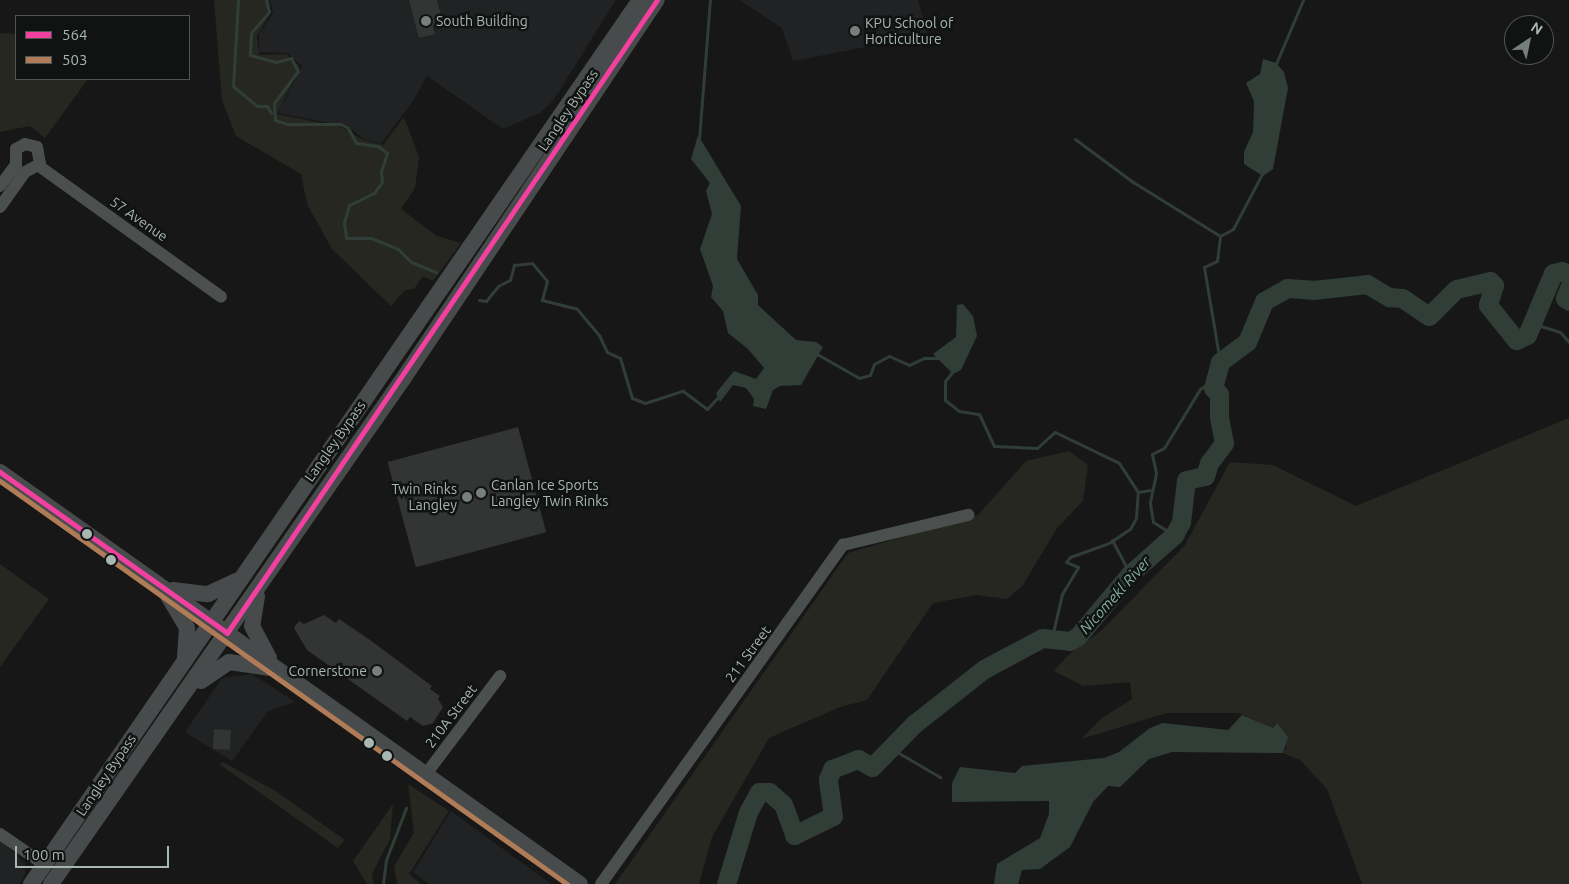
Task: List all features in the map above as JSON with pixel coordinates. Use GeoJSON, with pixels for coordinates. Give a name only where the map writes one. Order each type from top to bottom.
{"type":"FeatureCollection","features":[{"type":"Feature","properties":{"kind":"main road","name":"Langley Bypass"},"geometry":{"type":"LineString","coordinates":[[31,884],[640,0]]}},
{"type":"Feature","properties":{"kind":"main road","name":"Langley Bypass"},"geometry":{"type":"LineString","coordinates":[[51,884],[261,584],[657,0]]}},
{"type":"Feature","properties":{"kind":"main road"},"geometry":{"type":"LineString","coordinates":[[0,472],[580,884]]}},
{"type":"Feature","properties":{"kind":"main road"},"geometry":{"type":"LineString","coordinates":[[159,584],[182,593],[208,594],[230,586],[246,572]]}},
{"type":"Feature","properties":{"kind":"main road"},"geometry":{"type":"LineString","coordinates":[[159,584],[187,628],[184,662]]}},
{"type":"Feature","properties":{"kind":"main road"},"geometry":{"type":"LineString","coordinates":[[261,584],[252,626],[261,648],[280,671]]}},
{"type":"Feature","properties":{"kind":"main road"},"geometry":{"type":"LineString","coordinates":[[184,696],[228,662],[248,662],[280,671]]}},
{"type":"Feature","properties":{"kind":"street"},"geometry":{"type":"LineString","coordinates":[[0,186],[16,165],[14,155],[21,145],[33,145],[40,150],[39,166],[25,172],[0,207]]}},
{"type":"Feature","properties":{"kind":"street","name":"57 Avenue"},"geometry":{"type":"LineString","coordinates":[[39,166],[221,296]]}},
{"type":"Feature","properties":{"kind":"street","name":"211 Street"},"geometry":{"type":"LineString","coordinates":[[601,884],[844,545],[968,514]]}},
{"type":"Feature","properties":{"kind":"street","name":"210A Street"},"geometry":{"type":"LineString","coordinates":[[426,774],[500,676]]}},
{"type":"Feature","properties":{"kind":"street"},"geometry":{"type":"LineString","coordinates":[[0,834],[45,865]]}},
{"type":"Feature","properties":{"kind":"shaded area"},"geometry":{"type":"Polygon","coordinates":[[[214,0],[269,0],[271,12],[257,36],[259,55],[286,54],[300,67],[277,114],[342,127],[363,140],[383,145],[404,117],[419,157],[415,188],[401,209],[437,236],[461,243],[433,281],[423,276],[414,289],[405,290],[391,306],[332,249],[307,204],[301,174],[236,136],[222,100],[214,0]]]}},
{"type":"Feature","properties":{"kind":"shaded area"},"geometry":{"type":"Polygon","coordinates":[[[270,0],[616,0],[553,101],[540,113],[503,129],[427,76],[413,101],[381,144],[363,139],[349,127],[278,113],[302,66],[287,53],[259,52],[259,34],[273,13],[270,0]]]}},
{"type":"Feature","properties":{"kind":"shaded area","name":"KPU School of Horticulture"},"geometry":{"type":"Polygon","coordinates":[[[739,0],[918,0],[928,35],[793,61],[782,28],[739,0]]]}},
{"type":"Feature","properties":{"kind":"shaded area"},"geometry":{"type":"Polygon","coordinates":[[[0,33],[15,34],[15,80],[87,80],[45,138],[30,126],[0,132],[0,33]]]}},
{"type":"Feature","properties":{"kind":"shaded area"},"geometry":{"type":"Polygon","coordinates":[[[1263,59],[1276,63],[1284,72],[1288,88],[1273,169],[1263,176],[1244,164],[1244,152],[1253,132],[1254,101],[1246,83],[1260,74],[1263,59]]]}},
{"type":"Feature","properties":{"kind":"shaded area"},"geometry":{"type":"Polygon","coordinates":[[[698,135],[741,206],[737,259],[758,295],[758,305],[796,340],[816,342],[823,347],[801,385],[780,386],[773,390],[766,409],[753,406],[754,399],[746,388],[733,385],[720,402],[716,393],[734,371],[756,379],[764,368],[748,349],[728,333],[723,311],[711,297],[713,286],[700,249],[712,214],[706,191],[710,183],[691,159],[698,135]]]}},
{"type":"Feature","properties":{"kind":"shaded area"},"geometry":{"type":"Polygon","coordinates":[[[963,304],[973,316],[977,336],[961,370],[953,374],[933,354],[956,337],[957,305],[963,304]]]}},
{"type":"Feature","properties":{"kind":"shaded area"},"geometry":{"type":"Polygon","coordinates":[[[1569,418],[1569,884],[1362,884],[1327,789],[1300,760],[1283,753],[1287,747],[1276,723],[1273,728],[1239,713],[1167,713],[1081,739],[1102,718],[1132,699],[1130,682],[1083,686],[1054,671],[1067,656],[1102,630],[1185,545],[1230,462],[1273,465],[1356,506],[1569,418]]]}},
{"type":"Feature","properties":{"kind":"shaded area"},"geometry":{"type":"Polygon","coordinates":[[[1069,451],[1088,465],[1083,501],[1057,528],[1023,585],[1007,599],[976,595],[933,603],[867,700],[840,707],[769,738],[712,837],[699,884],[615,884],[848,553],[978,515],[1026,461],[1069,451]]]}},
{"type":"Feature","properties":{"kind":"shaded area"},"geometry":{"type":"Polygon","coordinates":[[[0,564],[49,599],[0,667],[0,564]]]}},
{"type":"Feature","properties":{"kind":"shaded area"},"geometry":{"type":"Polygon","coordinates":[[[252,674],[295,702],[268,711],[232,761],[185,732],[222,678],[252,674]]]}},
{"type":"Feature","properties":{"kind":"shaded area"},"geometry":{"type":"Polygon","coordinates":[[[1242,715],[1273,728],[1277,723],[1288,737],[1283,753],[1172,752],[1149,759],[1120,787],[1108,786],[1093,802],[1070,847],[1040,869],[1022,870],[1018,884],[994,884],[997,864],[1040,838],[1049,814],[1049,801],[952,802],[952,783],[960,767],[1015,773],[1022,766],[1104,758],[1119,752],[1150,728],[1163,723],[1228,730],[1242,715]]]}},
{"type":"Feature","properties":{"kind":"shaded area"},"geometry":{"type":"Polygon","coordinates":[[[223,762],[277,792],[345,840],[338,848],[219,764],[223,762]]]}},
{"type":"Feature","properties":{"kind":"shaded area"},"geometry":{"type":"Polygon","coordinates":[[[408,784],[449,811],[409,874],[421,884],[397,884],[394,866],[414,833],[408,784]]]}},
{"type":"Feature","properties":{"kind":"shaded area"},"geometry":{"type":"Polygon","coordinates":[[[393,804],[390,839],[372,874],[374,884],[367,884],[353,861],[393,804]]]}},
{"type":"Feature","properties":{"kind":"shaded area"},"geometry":{"type":"Polygon","coordinates":[[[451,811],[551,884],[429,884],[413,872],[451,811]]]}},
{"type":"Feature","properties":{"kind":"shaded area"},"geometry":{"type":"Polygon","coordinates":[[[0,840],[25,863],[25,874],[19,884],[0,884],[0,840]]]}},
{"type":"Feature","properties":{"kind":"building","name":"South Building"},"geometry":{"type":"Polygon","coordinates":[[[409,0],[437,0],[441,15],[436,16],[438,25],[433,27],[435,34],[419,38],[409,0]]]}},
{"type":"Feature","properties":{"kind":"building","name":"Twin Rinks Langley"},"geometry":{"type":"Polygon","coordinates":[[[518,427],[546,532],[416,567],[388,462],[518,427]]]}},
{"type":"Feature","properties":{"kind":"building","name":"Cornerstone"},"geometry":{"type":"Polygon","coordinates":[[[324,615],[336,623],[339,619],[432,686],[430,689],[440,696],[438,699],[443,707],[433,723],[423,726],[410,717],[407,721],[307,650],[294,628],[299,621],[304,624],[324,615]]]}},
{"type":"Feature","properties":{"kind":"building"},"geometry":{"type":"Polygon","coordinates":[[[214,729],[231,730],[230,750],[213,749],[214,729]]]}},
{"type":"Feature","properties":{"kind":"waterway"},"geometry":{"type":"LineString","coordinates":[[238,0],[233,86],[257,106],[267,106],[271,113]]}},
{"type":"Feature","properties":{"kind":"waterway"},"geometry":{"type":"LineString","coordinates":[[266,0],[269,12],[251,33],[250,55],[276,62],[291,58],[298,71],[274,103],[275,120],[287,124],[341,124],[348,128],[356,143],[378,146],[387,153],[381,171],[382,182],[374,193],[349,205],[344,223],[346,238],[371,238],[398,249],[411,262],[436,272]]}},
{"type":"Feature","properties":{"kind":"waterway"},"geometry":{"type":"LineString","coordinates":[[699,139],[710,0]]}},
{"type":"Feature","properties":{"kind":"waterway"},"geometry":{"type":"LineString","coordinates":[[1275,66],[1303,0]]}},
{"type":"Feature","properties":{"kind":"waterway"},"geometry":{"type":"LineString","coordinates":[[1075,139],[1133,182],[1220,236]]}},
{"type":"Feature","properties":{"kind":"waterway"},"geometry":{"type":"LineString","coordinates":[[1220,362],[1204,267],[1217,261],[1220,236],[1233,229],[1263,172]]}},
{"type":"Feature","properties":{"kind":"waterway"},"geometry":{"type":"LineString","coordinates":[[479,300],[486,301],[498,286],[510,280],[514,265],[532,263],[547,281],[542,300],[577,309],[599,335],[607,352],[620,358],[632,398],[645,403],[683,391],[707,409],[720,395]]}},
{"type":"Feature","properties":{"kind":"waterway","name":"Nicomekl River"},"geometry":{"type":"LineString","coordinates":[[726,884],[748,812],[759,792],[769,792],[783,804],[794,835],[833,816],[828,779],[832,769],[858,759],[872,767],[914,724],[984,669],[1042,638],[1070,641],[1078,636],[1130,574],[1174,535],[1181,522],[1186,480],[1205,476],[1209,463],[1224,443],[1219,418],[1219,394],[1213,388],[1220,362],[1247,342],[1264,301],[1287,288],[1313,290],[1367,284],[1389,297],[1402,298],[1429,316],[1456,289],[1490,281],[1494,285],[1488,305],[1516,340],[1527,335],[1553,273],[1562,271],[1569,276]]}},
{"type":"Feature","properties":{"kind":"waterway","name":"Nicomekl River"},"geometry":{"type":"LineString","coordinates":[[1569,288],[1565,298],[1569,301]]}},
{"type":"Feature","properties":{"kind":"waterway"},"geometry":{"type":"LineString","coordinates":[[1527,335],[1541,326],[1560,332],[1569,342]]}},
{"type":"Feature","properties":{"kind":"waterway"},"geometry":{"type":"LineString","coordinates":[[817,354],[859,378],[870,375],[874,364],[889,356],[909,365],[924,358],[937,358]]}},
{"type":"Feature","properties":{"kind":"waterway"},"geometry":{"type":"LineString","coordinates":[[954,370],[945,381],[945,400],[959,411],[979,414],[994,446],[1037,448],[1055,432],[1119,463],[1138,492]]}},
{"type":"Feature","properties":{"kind":"waterway"},"geometry":{"type":"LineString","coordinates":[[1174,535],[1153,522],[1150,502],[1156,473],[1152,454],[1164,448],[1200,389],[1206,385],[1213,388]]}},
{"type":"Feature","properties":{"kind":"waterway"},"geometry":{"type":"LineString","coordinates":[[1138,492],[1150,490]]}},
{"type":"Feature","properties":{"kind":"waterway"},"geometry":{"type":"LineString","coordinates":[[1052,637],[1062,594],[1078,567],[1066,562],[1070,557],[1109,543],[1130,529],[1136,518],[1138,492]]}},
{"type":"Feature","properties":{"kind":"waterway"},"geometry":{"type":"LineString","coordinates":[[1112,540],[1130,574]]}},
{"type":"Feature","properties":{"kind":"waterway"},"geometry":{"type":"LineString","coordinates":[[892,749],[940,777]]}},
{"type":"Feature","properties":{"kind":"waterway"},"geometry":{"type":"LineString","coordinates":[[383,884],[386,860],[406,808]]}},
{"type":"Feature","properties":{"kind":"transit line","name":"564"},"geometry":{"type":"LineString","coordinates":[[0,472],[227,633],[657,0]]}},
{"type":"Feature","properties":{"kind":"transit line","name":"503"},"geometry":{"type":"LineString","coordinates":[[0,481],[567,884]]}},
{"type":"Feature","properties":{"kind":"place","name":"South Building"},"geometry":{"type":"Point","coordinates":[426,21]}},
{"type":"Feature","properties":{"kind":"place","name":"KPU School of Horticulture"},"geometry":{"type":"Point","coordinates":[855,31]}},
{"type":"Feature","properties":{"kind":"place","name":"Canlan Ice Sports Langley Twin Rinks"},"geometry":{"type":"Point","coordinates":[481,493]}},
{"type":"Feature","properties":{"kind":"place","name":"Twin Rinks Langley"},"geometry":{"type":"Point","coordinates":[467,497]}},
{"type":"Feature","properties":{"kind":"place","name":"Cornerstone"},"geometry":{"type":"Point","coordinates":[377,671]}}]}
